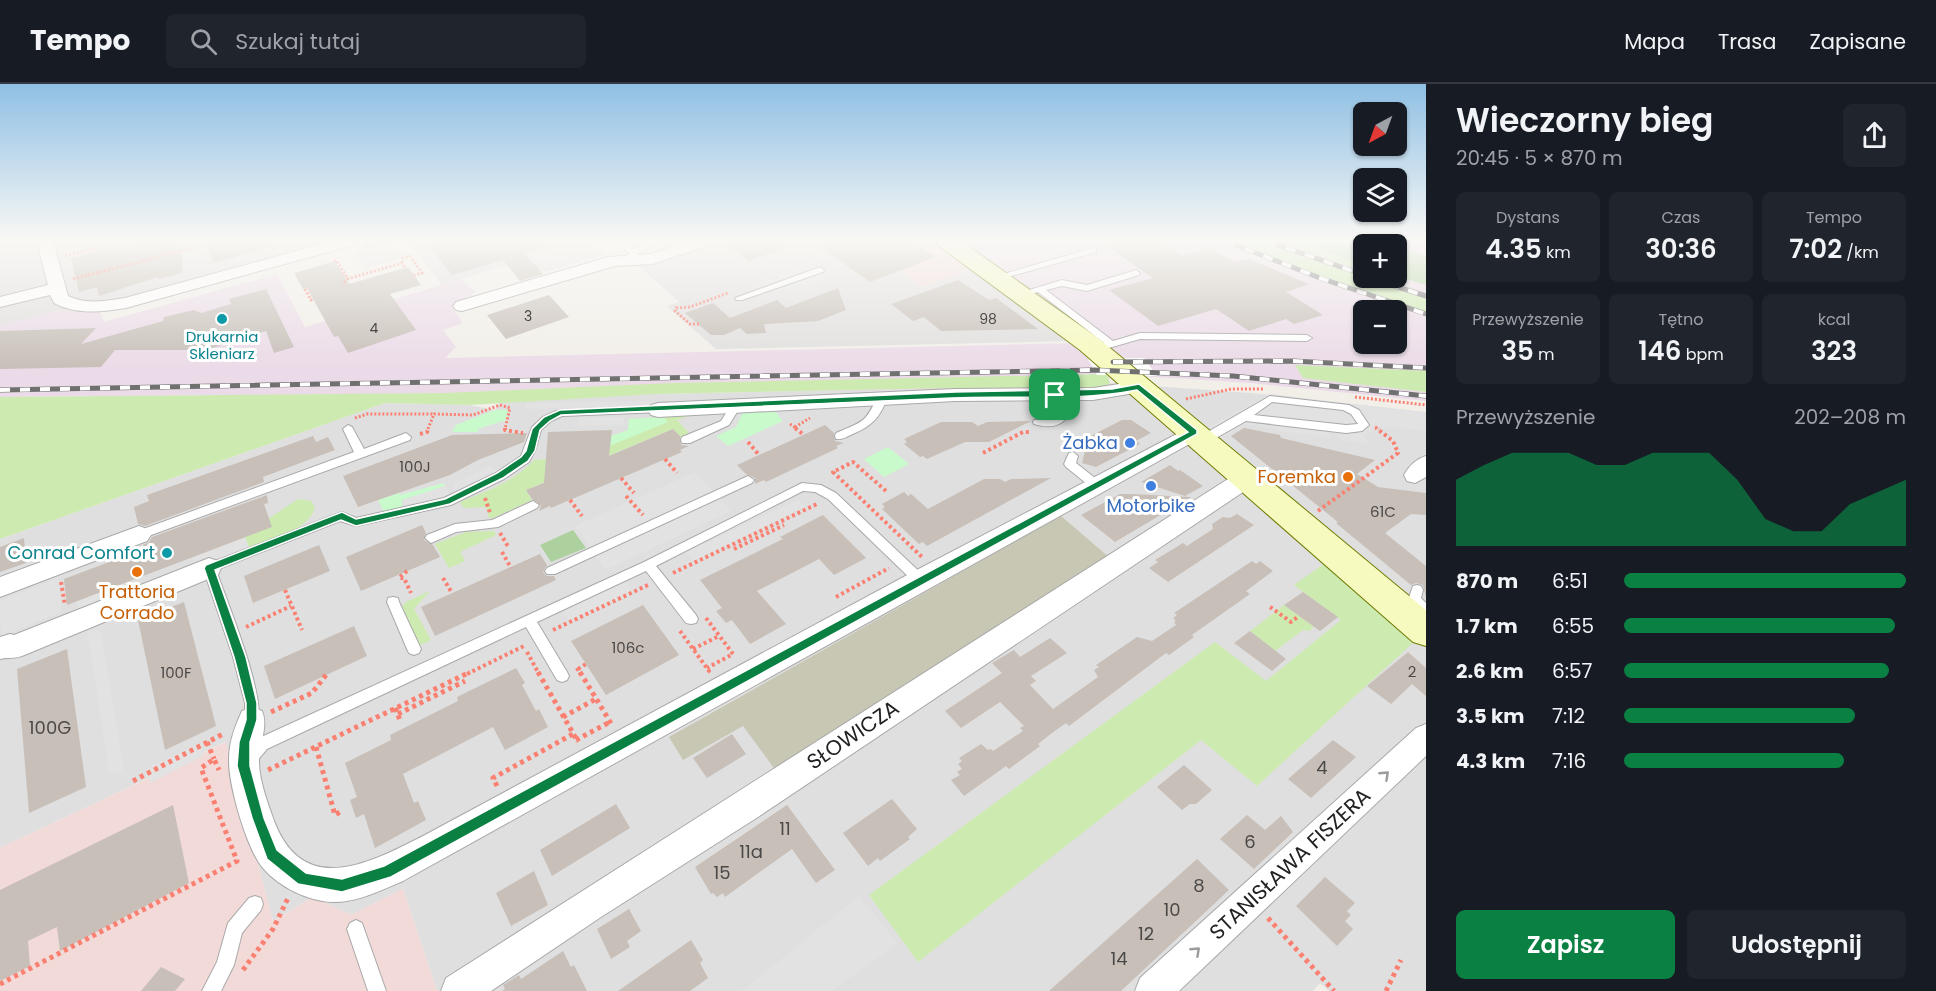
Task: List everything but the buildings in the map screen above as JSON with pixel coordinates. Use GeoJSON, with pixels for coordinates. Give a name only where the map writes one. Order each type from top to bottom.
{"type":"FeatureCollection","features":[{"type":"Feature","properties":{"kind":"street"},"geometry":{"type":"LineString","coordinates":[[0,302],[55,286],[60,299],[69,305],[91,307],[126,303],[197,283]]}},
{"type":"Feature","properties":{"kind":"street"},"geometry":{"type":"LineString","coordinates":[[462,306],[538,283]]}},
{"type":"Feature","properties":{"kind":"street"},"geometry":{"type":"LineString","coordinates":[[1011,283],[1030,292],[1103,347],[1139,387],[1426,631]]}},
{"type":"Feature","properties":{"kind":"street"},"geometry":{"type":"LineString","coordinates":[[658,410],[882,398],[1055,395],[1112,392],[1139,387]]}},
{"type":"Feature","properties":{"kind":"street"},"geometry":{"type":"LineString","coordinates":[[258,717],[244,742],[236,772],[272,855],[303,879],[342,885],[386,872],[923,570],[1198,436]]}},
{"type":"Feature","properties":{"kind":"street","name":"SŁOWICZA"},"geometry":{"type":"LineString","coordinates":[[459,991],[589,905],[747,806],[1247,478]]}},
{"type":"Feature","properties":{"kind":"street"},"geometry":{"type":"LineString","coordinates":[[0,586],[139,535]]}},
{"type":"Feature","properties":{"kind":"street"},"geometry":{"type":"LineString","coordinates":[[4,646],[34,630],[45,633],[165,592],[209,568]]}},
{"type":"Feature","properties":{"kind":"street","name":"STANISŁAWA FISZERA"},"geometry":{"type":"LineString","coordinates":[[1154,991],[1426,737]]}},
{"type":"Feature","properties":{"kind":"lane"},"geometry":{"type":"LineString","coordinates":[[735,295],[775,283]]}},
{"type":"Feature","properties":{"kind":"lane"},"geometry":{"type":"LineString","coordinates":[[1030,292],[1061,283]]}},
{"type":"Feature","properties":{"kind":"lane"},"geometry":{"type":"LineString","coordinates":[[1064,283],[1087,288],[1102,283]]}},
{"type":"Feature","properties":{"kind":"lane"},"geometry":{"type":"LineString","coordinates":[[1103,347],[1140,336],[1307,338]]}},
{"type":"Feature","properties":{"kind":"lane"},"geometry":{"type":"LineString","coordinates":[[1038,422],[1051,424],[1060,420],[1064,415],[1055,395]]}},
{"type":"Feature","properties":{"kind":"lane"},"geometry":{"type":"LineString","coordinates":[[840,436],[870,422],[879,412],[882,398]]}},
{"type":"Feature","properties":{"kind":"lane"},"geometry":{"type":"LineString","coordinates":[[1198,436],[1244,417],[1270,399],[1337,405],[1355,412],[1364,425],[1358,429],[1244,417]]}},
{"type":"Feature","properties":{"kind":"lane"},"geometry":{"type":"LineString","coordinates":[[686,440],[725,423],[737,404]]}},
{"type":"Feature","properties":{"kind":"lane"},"geometry":{"type":"LineString","coordinates":[[258,717],[252,703],[252,682],[231,633],[209,568],[342,516],[346,520],[356,522],[399,515],[447,502],[525,459],[530,451],[536,429],[547,419],[560,413],[658,410]]}},
{"type":"Feature","properties":{"kind":"lane"},"geometry":{"type":"LineString","coordinates":[[348,429],[361,454]]}},
{"type":"Feature","properties":{"kind":"lane"},"geometry":{"type":"LineString","coordinates":[[139,535],[406,437]]}},
{"type":"Feature","properties":{"kind":"lane"},"geometry":{"type":"LineString","coordinates":[[1073,456],[1070,464],[1096,485]]}},
{"type":"Feature","properties":{"kind":"lane"},"geometry":{"type":"LineString","coordinates":[[551,571],[748,480]]}},
{"type":"Feature","properties":{"kind":"lane"},"geometry":{"type":"LineString","coordinates":[[236,772],[262,744],[650,567],[802,488],[817,488],[832,496],[923,570]]}},
{"type":"Feature","properties":{"kind":"lane"},"geometry":{"type":"LineString","coordinates":[[431,538],[455,528],[494,524],[533,505]]}},
{"type":"Feature","properties":{"kind":"lane"},"geometry":{"type":"LineString","coordinates":[[650,567],[691,619]]}},
{"type":"Feature","properties":{"kind":"lane"},"geometry":{"type":"LineString","coordinates":[[1417,590],[1413,600],[1426,610]]}},
{"type":"Feature","properties":{"kind":"lane"},"geometry":{"type":"LineString","coordinates":[[393,602],[414,649]]}},
{"type":"Feature","properties":{"kind":"lane"},"geometry":{"type":"LineString","coordinates":[[531,623],[562,676]]}},
{"type":"Feature","properties":{"kind":"lane"},"geometry":{"type":"LineString","coordinates":[[211,991],[225,965],[234,929],[255,904]]}},
{"type":"Feature","properties":{"kind":"lane"},"geometry":{"type":"LineString","coordinates":[[356,929],[377,991]]}},
{"type":"Feature","properties":{"kind":"path"},"geometry":{"type":"LineString","coordinates":[[55,286],[64,283]]}},
{"type":"Feature","properties":{"kind":"path"},"geometry":{"type":"LineString","coordinates":[[305,289],[311,300],[313,299]]}},
{"type":"Feature","properties":{"kind":"path"},"geometry":{"type":"LineString","coordinates":[[699,324],[690,324],[675,311],[676,308],[690,307],[735,295]]}},
{"type":"Feature","properties":{"kind":"path"},"geometry":{"type":"LineString","coordinates":[[348,429],[344,429],[341,423],[367,414],[473,415],[500,405],[510,408],[505,430],[529,436]]}},
{"type":"Feature","properties":{"kind":"path"},"geometry":{"type":"LineString","coordinates":[[406,437],[427,432],[434,414]]}},
{"type":"Feature","properties":{"kind":"path"},"geometry":{"type":"LineString","coordinates":[[1326,507],[1398,453],[1397,446],[1388,436],[1371,424],[1362,421]]}},
{"type":"Feature","properties":{"kind":"path"},"geometry":{"type":"LineString","coordinates":[[790,424],[804,435]]}},
{"type":"Feature","properties":{"kind":"path"},"geometry":{"type":"LineString","coordinates":[[748,442],[759,454]]}},
{"type":"Feature","properties":{"kind":"path"},"geometry":{"type":"LineString","coordinates":[[665,459],[677,473]]}},
{"type":"Feature","properties":{"kind":"path"},"geometry":{"type":"LineString","coordinates":[[886,491],[853,462],[832,472],[923,570]]}},
{"type":"Feature","properties":{"kind":"path"},"geometry":{"type":"LineString","coordinates":[[621,478],[634,493]]}},
{"type":"Feature","properties":{"kind":"path"},"geometry":{"type":"LineString","coordinates":[[481,485],[494,524]]}},
{"type":"Feature","properties":{"kind":"path"},"geometry":{"type":"LineString","coordinates":[[626,496],[651,525]]}},
{"type":"Feature","properties":{"kind":"path"},"geometry":{"type":"LineString","coordinates":[[654,595],[641,576],[650,567],[666,565],[673,573],[783,524],[827,499]]}},
{"type":"Feature","properties":{"kind":"path"},"geometry":{"type":"LineString","coordinates":[[570,500],[582,516]]}},
{"type":"Feature","properties":{"kind":"path"},"geometry":{"type":"LineString","coordinates":[[733,547],[738,553]]}},
{"type":"Feature","properties":{"kind":"path"},"geometry":{"type":"LineString","coordinates":[[502,552],[511,568]]}},
{"type":"Feature","properties":{"kind":"path"},"geometry":{"type":"LineString","coordinates":[[836,597],[895,564]]}},
{"type":"Feature","properties":{"kind":"path"},"geometry":{"type":"LineString","coordinates":[[407,571],[399,578],[404,578],[411,593]]}},
{"type":"Feature","properties":{"kind":"path"},"geometry":{"type":"LineString","coordinates":[[443,578],[452,593]]}},
{"type":"Feature","properties":{"kind":"path"},"geometry":{"type":"LineString","coordinates":[[568,748],[578,743],[518,635],[531,623],[548,620],[554,631],[648,586]]}},
{"type":"Feature","properties":{"kind":"path"},"geometry":{"type":"LineString","coordinates":[[285,590],[302,630]]}},
{"type":"Feature","properties":{"kind":"path"},"geometry":{"type":"LineString","coordinates":[[231,633],[291,606]]}},
{"type":"Feature","properties":{"kind":"path"},"geometry":{"type":"LineString","coordinates":[[1270,607],[1291,622],[1299,616]]}},
{"type":"Feature","properties":{"kind":"path"},"geometry":{"type":"LineString","coordinates":[[674,622],[710,671],[700,676]]}},
{"type":"Feature","properties":{"kind":"path"},"geometry":{"type":"LineString","coordinates":[[693,649],[719,636]]}},
{"type":"Feature","properties":{"kind":"path"},"geometry":{"type":"LineString","coordinates":[[398,714],[465,680],[524,646]]}},
{"type":"Feature","properties":{"kind":"path"},"geometry":{"type":"LineString","coordinates":[[572,660],[616,731]]}},
{"type":"Feature","properties":{"kind":"path"},"geometry":{"type":"LineString","coordinates":[[578,669],[586,664]]}},
{"type":"Feature","properties":{"kind":"path"},"geometry":{"type":"LineString","coordinates":[[133,781],[207,742],[312,693],[326,675]]}},
{"type":"Feature","properties":{"kind":"path"},"geometry":{"type":"LineString","coordinates":[[207,742],[214,759],[236,772],[316,747],[395,708],[465,680]]}},
{"type":"Feature","properties":{"kind":"path"},"geometry":{"type":"LineString","coordinates":[[563,717],[596,699]]}},
{"type":"Feature","properties":{"kind":"path"},"geometry":{"type":"LineString","coordinates":[[395,708],[400,720]]}},
{"type":"Feature","properties":{"kind":"path"},"geometry":{"type":"LineString","coordinates":[[497,787],[493,778],[575,737],[622,720]]}},
{"type":"Feature","properties":{"kind":"path"},"geometry":{"type":"LineString","coordinates":[[316,747],[335,815],[340,812]]}},
{"type":"Feature","properties":{"kind":"path"},"geometry":{"type":"LineString","coordinates":[[535,756],[539,764]]}},
{"type":"Feature","properties":{"kind":"path"},"geometry":{"type":"LineString","coordinates":[[0,984],[237,861],[202,773],[201,768],[214,759]]}},
{"type":"Feature","properties":{"kind":"path"},"geometry":{"type":"LineString","coordinates":[[488,792],[508,782]]}},
{"type":"Feature","properties":{"kind":"path"},"geometry":{"type":"LineString","coordinates":[[240,973],[273,929],[298,876]]}},
{"type":"Feature","properties":{"kind":"path"},"geometry":{"type":"LineString","coordinates":[[1252,900],[1334,991]]}},
{"type":"Feature","properties":{"kind":"path"},"geometry":{"type":"LineString","coordinates":[[1386,991],[1401,960]]}},
{"type":"Feature","properties":{"kind":"shaded area"},"geometry":{"type":"Polygon","coordinates":[[[0,283],[192,283],[129,301],[100,312],[61,310],[0,326],[0,283]]]}},
{"type":"Feature","properties":{"kind":"shaded area"},"geometry":{"type":"Polygon","coordinates":[[[243,283],[282,283],[305,327],[446,283],[465,283],[476,292],[451,306],[463,323],[443,330],[456,347],[445,358],[1076,343],[1008,283],[1353,283],[1353,288],[1407,288],[1407,283],[1426,283],[1426,401],[1251,383],[1108,374],[1110,383],[1080,389],[0,397],[0,326],[61,310],[100,312],[104,322],[243,283]]]}},
{"type":"Feature","properties":{"kind":"shaded area"},"geometry":{"type":"Polygon","coordinates":[[[658,283],[918,283],[923,287],[933,283],[996,283],[1072,341],[716,349],[667,306],[679,302],[658,283]]]}},
{"type":"Feature","properties":{"kind":"shaded area"},"geometry":{"type":"Polygon","coordinates":[[[811,283],[788,292],[784,290],[774,293],[765,286],[757,288],[752,284],[811,283]]]}},
{"type":"Feature","properties":{"kind":"shaded area"},"geometry":{"type":"Polygon","coordinates":[[[919,283],[933,283],[924,287],[919,283]]]}},
{"type":"Feature","properties":{"kind":"shaded area"},"geometry":{"type":"Polygon","coordinates":[[[1110,383],[1251,393],[1426,412],[1426,991],[1329,991],[1320,983],[1313,991],[437,991],[403,889],[351,915],[313,897],[273,921],[225,742],[0,848],[0,539],[385,403],[469,405],[495,410],[505,393],[656,394],[955,388],[1080,389],[1102,387],[1110,383]]]}},
{"type":"Feature","properties":{"kind":"shaded area"},"geometry":{"type":"Polygon","coordinates":[[[1270,394],[1426,413],[1426,431],[1378,427],[1363,436],[1372,445],[1342,440],[1332,431],[1328,431],[1330,437],[1278,431],[1276,428],[1244,424],[1219,440],[1206,428],[1270,394]]]}},
{"type":"Feature","properties":{"kind":"shaded area"},"geometry":{"type":"Polygon","coordinates":[[[641,401],[677,405],[525,409],[526,404],[530,403],[641,401]]]}},
{"type":"Feature","properties":{"kind":"shaded area"},"geometry":{"type":"Polygon","coordinates":[[[579,417],[624,417],[624,425],[577,425],[579,417]]]}},
{"type":"Feature","properties":{"kind":"shaded area"},"geometry":{"type":"Polygon","coordinates":[[[490,466],[498,472],[456,493],[453,484],[490,466]]]}},
{"type":"Feature","properties":{"kind":"shaded area"},"geometry":{"type":"Polygon","coordinates":[[[695,472],[731,511],[605,570],[575,526],[695,472]]]}},
{"type":"Feature","properties":{"kind":"shaded area"},"geometry":{"type":"Polygon","coordinates":[[[445,486],[450,495],[402,511],[403,500],[445,486]]]}},
{"type":"Feature","properties":{"kind":"shaded area"},"geometry":{"type":"Polygon","coordinates":[[[798,500],[805,507],[694,561],[686,552],[798,500]]]}},
{"type":"Feature","properties":{"kind":"shaded area"},"geometry":{"type":"Polygon","coordinates":[[[1061,516],[1110,558],[779,775],[743,726],[683,760],[669,737],[1061,516]]]}},
{"type":"Feature","properties":{"kind":"shaded area"},"geometry":{"type":"Polygon","coordinates":[[[245,538],[249,547],[195,567],[193,558],[245,538]]]}},
{"type":"Feature","properties":{"kind":"shaded area"},"geometry":{"type":"Polygon","coordinates":[[[58,578],[62,612],[1,636],[0,601],[58,578]]]}},
{"type":"Feature","properties":{"kind":"shaded area"},"geometry":{"type":"Polygon","coordinates":[[[133,579],[135,591],[79,613],[77,601],[133,579]]]}},
{"type":"Feature","properties":{"kind":"shaded area"},"geometry":{"type":"Polygon","coordinates":[[[625,581],[633,592],[570,622],[563,612],[625,581]]]}},
{"type":"Feature","properties":{"kind":"shaded area"},"geometry":{"type":"Polygon","coordinates":[[[87,630],[101,631],[125,775],[109,771],[87,630]]]}},
{"type":"Feature","properties":{"kind":"shaded area"},"geometry":{"type":"Polygon","coordinates":[[[226,742],[273,921],[313,897],[351,915],[403,889],[437,991],[0,991],[0,848],[226,742]]]}},
{"type":"Feature","properties":{"kind":"shaded area"},"geometry":{"type":"Polygon","coordinates":[[[200,743],[203,756],[150,783],[148,768],[200,743]]]}},
{"type":"Feature","properties":{"kind":"shaded area"},"geometry":{"type":"Polygon","coordinates":[[[859,896],[898,943],[832,991],[742,991],[859,896]]]}},
{"type":"Feature","properties":{"kind":"green space"},"geometry":{"type":"Polygon","coordinates":[[[1356,288],[1394,288],[1426,299],[1426,312],[1407,305],[1407,300],[1391,300],[1356,288]]]}},
{"type":"Feature","properties":{"kind":"green space"},"geometry":{"type":"Polygon","coordinates":[[[1295,365],[1426,371],[1426,392],[1303,378],[1295,365]]]}},
{"type":"Feature","properties":{"kind":"green space"},"geometry":{"type":"Polygon","coordinates":[[[1107,374],[1110,383],[1102,387],[1080,389],[955,388],[656,394],[469,405],[385,403],[0,539],[0,397],[444,393],[674,383],[1107,374]]]}},
{"type":"Feature","properties":{"kind":"green space"},"geometry":{"type":"Polygon","coordinates":[[[495,410],[508,410],[506,420],[478,429],[478,432],[452,432],[456,425],[495,410]]]}},
{"type":"Feature","properties":{"kind":"green space"},"geometry":{"type":"Polygon","coordinates":[[[775,411],[783,421],[728,446],[716,436],[736,427],[743,412],[775,411]]]}},
{"type":"Feature","properties":{"kind":"green space"},"geometry":{"type":"Polygon","coordinates":[[[691,415],[677,420],[690,434],[681,438],[673,429],[526,490],[532,500],[493,518],[489,518],[486,507],[464,508],[460,502],[509,480],[534,460],[557,458],[628,430],[629,419],[691,415]]]}},
{"type":"Feature","properties":{"kind":"green space"},"geometry":{"type":"Polygon","coordinates":[[[663,417],[668,422],[597,451],[589,444],[628,430],[629,419],[663,417]]]}},
{"type":"Feature","properties":{"kind":"green space"},"geometry":{"type":"Polygon","coordinates":[[[888,447],[909,464],[884,477],[864,459],[888,447]]]}},
{"type":"Feature","properties":{"kind":"green space"},"geometry":{"type":"Polygon","coordinates":[[[444,483],[445,486],[402,500],[402,508],[384,512],[378,500],[399,493],[400,495],[444,483]]]}},
{"type":"Feature","properties":{"kind":"green space"},"geometry":{"type":"Polygon","coordinates":[[[298,499],[311,501],[315,508],[304,523],[287,533],[249,547],[245,537],[261,531],[259,525],[298,499]]]}},
{"type":"Feature","properties":{"kind":"green space"},"geometry":{"type":"Polygon","coordinates":[[[573,530],[586,548],[551,562],[540,545],[573,530]]]}},
{"type":"Feature","properties":{"kind":"green space"},"geometry":{"type":"Polygon","coordinates":[[[494,531],[496,535],[460,552],[465,561],[449,568],[435,544],[466,532],[494,531]]]}},
{"type":"Feature","properties":{"kind":"green space"},"geometry":{"type":"Polygon","coordinates":[[[1328,561],[1416,640],[1257,786],[1201,740],[918,962],[869,895],[1215,642],[1266,681],[1341,620],[1294,585],[1328,561]]]}},
{"type":"Feature","properties":{"kind":"green space"},"geometry":{"type":"Polygon","coordinates":[[[430,591],[414,609],[431,640],[420,645],[402,607],[406,602],[430,591]]]}},
{"type":"Feature","properties":{"kind":"green space"},"geometry":{"type":"Polygon","coordinates":[[[1284,605],[1314,627],[1309,631],[1303,630],[1275,651],[1250,631],[1284,605]]]}},
{"type":"Feature","properties":{"kind":"pier"},"geometry":{"type":"Polygon","coordinates":[[[1144,358],[1157,376],[1097,375],[1088,359],[1144,358]]]}},
{"type":"Feature","properties":{"kind":"railway"},"geometry":{"type":"LineString","coordinates":[[1336,283],[1426,314]]}},
{"type":"Feature","properties":{"kind":"railway"},"geometry":{"type":"LineString","coordinates":[[1401,288],[1426,296]]}},
{"type":"Feature","properties":{"kind":"railway"},"geometry":{"type":"LineString","coordinates":[[1113,362],[1293,361],[1426,368]]}},
{"type":"Feature","properties":{"kind":"railway"},"geometry":{"type":"LineString","coordinates":[[0,390],[1094,370],[1233,376],[1426,396]]}},
{"type":"Feature","properties":{"kind":"place","name":"Drukarnia Skleniarz"},"geometry":{"type":"Point","coordinates":[222,319]}},
{"type":"Feature","properties":{"kind":"place","name":"Żabka"},"geometry":{"type":"Point","coordinates":[1130,443]}},
{"type":"Feature","properties":{"kind":"place","name":"Foremka"},"geometry":{"type":"Point","coordinates":[1348,477]}},
{"type":"Feature","properties":{"kind":"place","name":"Motorbike"},"geometry":{"type":"Point","coordinates":[1151,486]}},
{"type":"Feature","properties":{"kind":"place","name":"Conrad Comfort"},"geometry":{"type":"Point","coordinates":[167,553]}},
{"type":"Feature","properties":{"kind":"place","name":"Trattoria Corrado"},"geometry":{"type":"Point","coordinates":[137,572]}},
{"type":"Feature","properties":{"kind":"route"},"geometry":{"type":"LineString","coordinates":[[1139,387],[1194,432],[386,872],[342,885],[303,879],[272,855],[258,818],[243,766],[244,742],[252,720],[252,703],[240,657],[209,568],[342,516],[346,520],[356,522],[410,512],[447,502],[500,476],[525,459],[530,451],[536,429],[547,419],[560,413],[955,395],[1055,395],[1093,394],[1139,387]]}}]}
